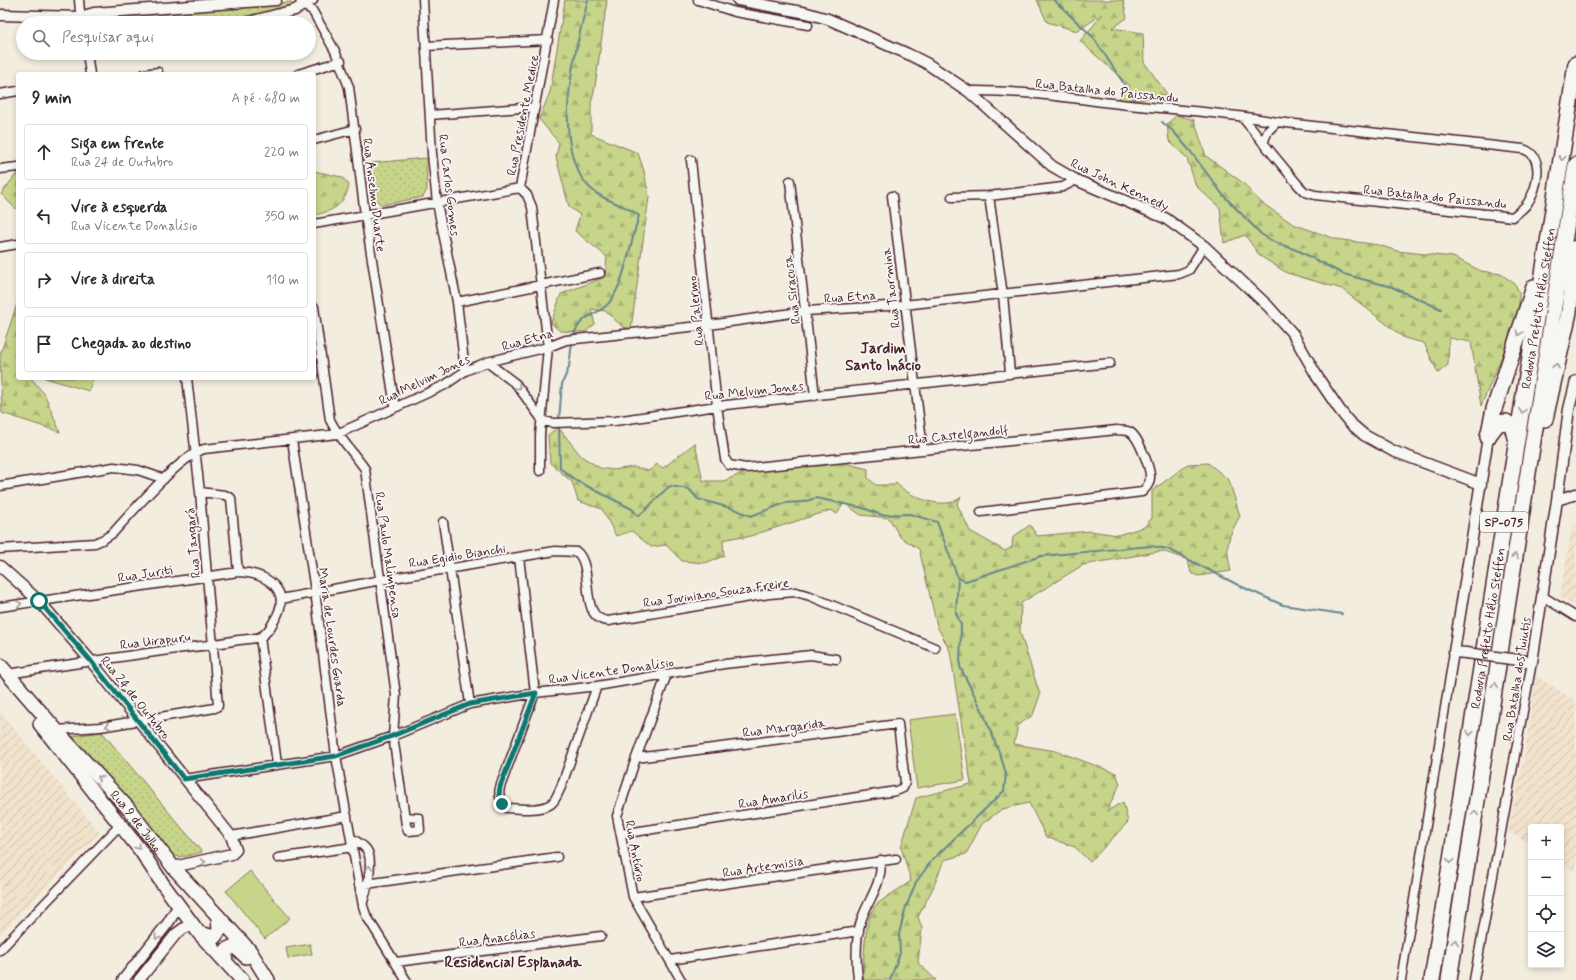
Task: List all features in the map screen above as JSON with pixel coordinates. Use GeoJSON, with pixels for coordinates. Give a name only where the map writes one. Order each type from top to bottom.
{"type":"FeatureCollection","features":[{"type":"Feature","properties":{"kind":"highway","name":"Rodovia Prefeito Hélio Steffen"},"geometry":{"type":"LineString","coordinates":[[1432,980],[1576,64]]}},
{"type":"Feature","properties":{"kind":"highway","name":"Rodovia Prefeito Hélio Steffen"},"geometry":{"type":"LineString","coordinates":[[1449,980],[1576,165]]}},
{"type":"Feature","properties":{"kind":"highway"},"geometry":{"type":"LineString","coordinates":[[1524,499],[1540,444],[1573,310],[1576,248]]}},
{"type":"Feature","properties":{"kind":"highway"},"geometry":{"type":"LineString","coordinates":[[1488,436],[1494,409],[1535,285],[1546,257]]}},
{"type":"Feature","properties":{"kind":"highway"},"geometry":{"type":"LineString","coordinates":[[1488,436],[1498,423],[1506,422],[1512,426],[1516,445]]}},
{"type":"Feature","properties":{"kind":"main road","name":"Rua 9 de Julho"},"geometry":{"type":"LineString","coordinates":[[3,671],[56,730],[62,744],[128,808],[172,867],[250,951],[268,980]]}},
{"type":"Feature","properties":{"kind":"main road","name":"Rua 9 de Julho"},"geometry":{"type":"LineString","coordinates":[[3,671],[62,744],[196,929],[242,980]]}},
{"type":"Feature","properties":{"kind":"main road"},"geometry":{"type":"LineString","coordinates":[[121,824],[124,821],[133,825],[151,845],[157,848]]}},
{"type":"Feature","properties":{"kind":"main road"},"geometry":{"type":"LineString","coordinates":[[179,905],[180,901],[186,896],[192,896],[207,904]]}},
{"type":"Feature","properties":{"kind":"main road"},"geometry":{"type":"LineString","coordinates":[[196,929],[215,937],[219,931],[218,916]]}},
{"type":"Feature","properties":{"kind":"main road"},"geometry":{"type":"LineString","coordinates":[[224,961],[227,949],[234,946],[254,967],[263,980]]}},
{"type":"Feature","properties":{"kind":"street"},"geometry":{"type":"LineString","coordinates":[[79,0],[81,16]]}},
{"type":"Feature","properties":{"kind":"street"},"geometry":{"type":"LineString","coordinates":[[88,16],[94,13],[276,0]]}},
{"type":"Feature","properties":{"kind":"street"},"geometry":{"type":"LineString","coordinates":[[272,16],[295,10],[301,2],[312,0]]}},
{"type":"Feature","properties":{"kind":"street","name":"Rua Carlos Gomes"},"geometry":{"type":"LineString","coordinates":[[424,0],[430,115],[437,203],[457,302],[465,371]]}},
{"type":"Feature","properties":{"kind":"street","name":"Rua Presidente Medice"},"geometry":{"type":"LineString","coordinates":[[540,471],[539,451],[543,421],[548,347],[532,207],[527,195],[520,188],[548,40],[554,0]]}},
{"type":"Feature","properties":{"kind":"street"},"geometry":{"type":"LineString","coordinates":[[698,0],[734,12],[808,25]]}},
{"type":"Feature","properties":{"kind":"street","name":"Rua John Kennedy"},"geometry":{"type":"LineString","coordinates":[[738,0],[783,7],[828,19],[926,63],[968,91],[1052,166],[1076,180],[1165,218],[1204,246],[1268,306],[1293,334],[1318,378],[1339,409],[1349,422],[1364,435],[1393,451],[1481,484]]}},
{"type":"Feature","properties":{"kind":"street","name":"Rua Anselmo Duarte"},"geometry":{"type":"LineString","coordinates":[[301,2],[312,10],[315,16]]}},
{"type":"Feature","properties":{"kind":"street"},"geometry":{"type":"LineString","coordinates":[[0,15],[16,16]]}},
{"type":"Feature","properties":{"kind":"street","name":"Rua Anselmo Duarte"},"geometry":{"type":"LineString","coordinates":[[316,17],[341,61],[349,87],[364,215],[395,407]]}},
{"type":"Feature","properties":{"kind":"street"},"geometry":{"type":"LineString","coordinates":[[426,46],[548,40]]}},
{"type":"Feature","properties":{"kind":"street"},"geometry":{"type":"LineString","coordinates":[[88,60],[90,72]]}},
{"type":"Feature","properties":{"kind":"street"},"geometry":{"type":"LineString","coordinates":[[305,72],[341,61]]}},
{"type":"Feature","properties":{"kind":"street"},"geometry":{"type":"LineString","coordinates":[[0,94],[16,91]]}},
{"type":"Feature","properties":{"kind":"street","name":"Rua Batalha do Paissandu"},"geometry":{"type":"LineString","coordinates":[[968,91],[1000,91],[1242,117],[1523,149],[1529,151],[1536,159],[1537,179],[1534,192],[1526,205],[1513,217],[1315,195],[1305,192],[1299,186],[1242,117]]}},
{"type":"Feature","properties":{"kind":"street"},"geometry":{"type":"LineString","coordinates":[[430,115],[535,107]]}},
{"type":"Feature","properties":{"kind":"street"},"geometry":{"type":"LineString","coordinates":[[1263,142],[1268,131],[1277,122]]}},
{"type":"Feature","properties":{"kind":"street"},"geometry":{"type":"LineString","coordinates":[[316,139],[355,129]]}},
{"type":"Feature","properties":{"kind":"street","name":"Rua Palermo"},"geometry":{"type":"LineString","coordinates":[[691,160],[717,406],[725,459]]}},
{"type":"Feature","properties":{"kind":"street"},"geometry":{"type":"LineString","coordinates":[[0,169],[16,167]]}},
{"type":"Feature","properties":{"kind":"street"},"geometry":{"type":"LineString","coordinates":[[952,197],[989,196],[1063,187],[1076,180]]}},
{"type":"Feature","properties":{"kind":"street","name":"Rua Siracusa"},"geometry":{"type":"LineString","coordinates":[[790,181],[816,396]]}},
{"type":"Feature","properties":{"kind":"street"},"geometry":{"type":"LineString","coordinates":[[316,224],[520,188]]}},
{"type":"Feature","properties":{"kind":"street","name":"Rua Taormina"},"geometry":{"type":"LineString","coordinates":[[892,196],[904,305],[923,450]]}},
{"type":"Feature","properties":{"kind":"street"},"geometry":{"type":"LineString","coordinates":[[989,196],[1003,295],[1010,373]]}},
{"type":"Feature","properties":{"kind":"street"},"geometry":{"type":"LineString","coordinates":[[0,247],[16,244]]}},
{"type":"Feature","properties":{"kind":"street","name":"Rua Etna"},"geometry":{"type":"LineString","coordinates":[[487,362],[548,347],[566,340],[709,325],[806,311],[904,305],[1179,274],[1189,270],[1204,246]]}},
{"type":"Feature","properties":{"kind":"street"},"geometry":{"type":"LineString","coordinates":[[457,302],[600,273]]}},
{"type":"Feature","properties":{"kind":"street","name":"Rua Paulo Malimpensa"},"geometry":{"type":"LineString","coordinates":[[316,321],[330,420],[337,434],[350,448],[365,469],[396,695],[392,736],[405,817]]}},
{"type":"Feature","properties":{"kind":"street","name":"Rua Melvim Jones"},"geometry":{"type":"LineString","coordinates":[[195,452],[204,449],[337,434],[445,385],[465,371],[487,362],[516,384],[543,421],[553,423],[615,421],[717,406],[1110,363]]}},
{"type":"Feature","properties":{"kind":"street","name":"Rua Tangará"},"geometry":{"type":"LineString","coordinates":[[137,720],[215,708],[218,706],[200,492],[187,380]]}},
{"type":"Feature","properties":{"kind":"street","name":"Rua Batalha dos Tuiutis"},"geometry":{"type":"LineString","coordinates":[[1474,980],[1532,662],[1557,500],[1569,409],[1576,381]]}},
{"type":"Feature","properties":{"kind":"street","name":"Rua Castelgandolf"},"geometry":{"type":"LineString","coordinates":[[725,459],[731,467],[746,468],[1117,430],[1130,432],[1136,437],[1150,470],[1150,480],[1148,486],[1142,492],[981,512]]}},
{"type":"Feature","properties":{"kind":"street"},"geometry":{"type":"LineString","coordinates":[[1401,980],[1488,436]]}},
{"type":"Feature","properties":{"kind":"street","name":"Maria de Lourdes Guarda"},"geometry":{"type":"LineString","coordinates":[[292,440],[315,591],[336,756],[353,847],[362,906]]}},
{"type":"Feature","properties":{"kind":"street"},"geometry":{"type":"LineString","coordinates":[[0,549],[81,544],[104,539],[195,452]]}},
{"type":"Feature","properties":{"kind":"street"},"geometry":{"type":"LineString","coordinates":[[0,486],[114,467],[138,470],[164,480]]}},
{"type":"Feature","properties":{"kind":"street"},"geometry":{"type":"LineString","coordinates":[[200,492],[226,495],[230,498],[238,572]]}},
{"type":"Feature","properties":{"kind":"street"},"geometry":{"type":"LineString","coordinates":[[1557,500],[1576,494]]}},
{"type":"Feature","properties":{"kind":"street"},"geometry":{"type":"LineString","coordinates":[[443,522],[470,704]]}},
{"type":"Feature","properties":{"kind":"street","name":"Rua Egidio Bianchi"},"geometry":{"type":"LineString","coordinates":[[281,599],[315,591],[519,557],[570,551],[577,552],[584,561],[592,610]]}},
{"type":"Feature","properties":{"kind":"street"},"geometry":{"type":"LineString","coordinates":[[519,557],[536,693],[500,787],[499,795],[502,804],[507,808],[540,808],[551,804],[561,788],[597,686]]}},
{"type":"Feature","properties":{"kind":"street","name":"Rua 24 de Outubro"},"geometry":{"type":"LineString","coordinates":[[0,566],[39,601],[90,660],[231,836]]}},
{"type":"Feature","properties":{"kind":"street","name":"Rua Juriti"},"geometry":{"type":"LineString","coordinates":[[0,607],[238,572],[252,573],[264,577],[275,586],[281,599]]}},
{"type":"Feature","properties":{"kind":"street","name":"Rua Joviniano Souza Freire"},"geometry":{"type":"LineString","coordinates":[[592,610],[595,617],[600,620],[608,621],[755,596],[796,592],[810,596],[935,648]]}},
{"type":"Feature","properties":{"kind":"street"},"geometry":{"type":"LineString","coordinates":[[1542,596],[1576,617]]}},
{"type":"Feature","properties":{"kind":"street"},"geometry":{"type":"LineString","coordinates":[[277,764],[260,637],[277,618],[281,599]]}},
{"type":"Feature","properties":{"kind":"street","name":"Rua Uirapuru"},"geometry":{"type":"LineString","coordinates":[[3,671],[213,645],[260,637]]}},
{"type":"Feature","properties":{"kind":"street"},"geometry":{"type":"LineString","coordinates":[[1454,652],[1532,662]]}},
{"type":"Feature","properties":{"kind":"street","name":"Rua Vicente Donalisio"},"geometry":{"type":"LineString","coordinates":[[184,779],[336,756],[392,736],[470,704],[536,693],[597,686],[724,664],[811,654],[836,659]]}},
{"type":"Feature","properties":{"kind":"street","name":"Rua Antúrio"},"geometry":{"type":"LineString","coordinates":[[667,674],[636,758],[617,816],[633,897],[682,980]]}},
{"type":"Feature","properties":{"kind":"street"},"geometry":{"type":"LineString","coordinates":[[56,730],[100,727],[137,720]]}},
{"type":"Feature","properties":{"kind":"street","name":"Rua Margarida"},"geometry":{"type":"LineString","coordinates":[[636,758],[898,724],[903,762]]}},
{"type":"Feature","properties":{"kind":"street"},"geometry":{"type":"LineString","coordinates":[[62,744],[70,734],[79,729]]}},
{"type":"Feature","properties":{"kind":"street","name":"Rua Amarilis"},"geometry":{"type":"LineString","coordinates":[[621,834],[896,791],[903,788],[904,785],[903,762]]}},
{"type":"Feature","properties":{"kind":"street"},"geometry":{"type":"LineString","coordinates":[[172,867],[232,854],[236,850],[231,836],[347,816]]}},
{"type":"Feature","properties":{"kind":"street"},"geometry":{"type":"LineString","coordinates":[[0,950],[121,824]]}},
{"type":"Feature","properties":{"kind":"street"},"geometry":{"type":"LineString","coordinates":[[351,838],[368,851],[368,884],[362,906],[406,980]]}},
{"type":"Feature","properties":{"kind":"street"},"geometry":{"type":"LineString","coordinates":[[278,858],[353,847]]}},
{"type":"Feature","properties":{"kind":"street"},"geometry":{"type":"LineString","coordinates":[[359,885],[557,857]]}},
{"type":"Feature","properties":{"kind":"street","name":"Rua Artemisia"},"geometry":{"type":"LineString","coordinates":[[633,897],[896,859]]}},
{"type":"Feature","properties":{"kind":"street"},"geometry":{"type":"LineString","coordinates":[[858,980],[856,963],[860,922],[879,881],[881,860]]}},
{"type":"Feature","properties":{"kind":"street"},"geometry":{"type":"LineString","coordinates":[[123,980],[168,923],[179,905]]}},
{"type":"Feature","properties":{"kind":"street"},"geometry":{"type":"LineString","coordinates":[[139,980],[176,934],[184,928],[196,929]]}},
{"type":"Feature","properties":{"kind":"street"},"geometry":{"type":"LineString","coordinates":[[670,960],[859,931]]}},
{"type":"Feature","properties":{"kind":"street","name":"Rua Anacólias"},"geometry":{"type":"LineString","coordinates":[[396,962],[601,936]]}},
{"type":"Feature","properties":{"kind":"shaded area"},"geometry":{"type":"Polygon","coordinates":[[[1576,523],[1576,607],[1560,597],[1571,532],[1576,523]]]}},
{"type":"Feature","properties":{"kind":"shaded area"},"geometry":{"type":"Polygon","coordinates":[[[1536,676],[1576,701],[1576,872],[1564,865],[1564,824],[1528,824],[1528,843],[1508,831],[1525,752],[1536,676]]]}},
{"type":"Feature","properties":{"kind":"shaded area"},"geometry":{"type":"Polygon","coordinates":[[[0,712],[100,833],[0,934],[0,712]]]}},
{"type":"Feature","properties":{"kind":"green space"},"geometry":{"type":"Polygon","coordinates":[[[565,0],[607,0],[595,87],[591,103],[591,134],[638,153],[644,171],[649,197],[631,329],[623,327],[605,311],[591,309],[595,324],[585,332],[560,331],[551,323],[561,294],[605,277],[607,257],[575,231],[580,215],[569,207],[556,157],[559,143],[539,119],[550,92],[565,0]]]}},
{"type":"Feature","properties":{"kind":"green space"},"geometry":{"type":"Polygon","coordinates":[[[1037,0],[1123,0],[1127,18],[1112,28],[1143,33],[1144,62],[1167,94],[1140,100],[1117,100],[1130,86],[1080,41],[1103,14],[1077,31],[1047,22],[1037,0]]]}},
{"type":"Feature","properties":{"kind":"green space"},"geometry":{"type":"Polygon","coordinates":[[[291,2],[293,5],[291,7],[257,16],[96,16],[291,2]]]}},
{"type":"Feature","properties":{"kind":"green space"},"geometry":{"type":"Polygon","coordinates":[[[1177,115],[1194,120],[1206,156],[1243,183],[1259,201],[1293,224],[1336,239],[1379,245],[1397,251],[1453,257],[1481,271],[1501,274],[1515,284],[1519,292],[1519,308],[1503,354],[1481,406],[1471,342],[1449,338],[1448,365],[1438,373],[1424,343],[1404,338],[1342,289],[1287,273],[1260,256],[1245,235],[1224,243],[1220,208],[1196,186],[1187,158],[1169,141],[1167,124],[1177,115]]]}},
{"type":"Feature","properties":{"kind":"green space"},"geometry":{"type":"Polygon","coordinates":[[[426,158],[427,190],[423,197],[382,205],[377,201],[371,187],[370,163],[426,158]]]}},
{"type":"Feature","properties":{"kind":"green space"},"geometry":{"type":"Polygon","coordinates":[[[316,171],[342,177],[349,185],[345,197],[341,202],[327,212],[316,215],[316,171]]]}},
{"type":"Feature","properties":{"kind":"green space"},"geometry":{"type":"Polygon","coordinates":[[[16,175],[16,209],[1,194],[16,175]]]}},
{"type":"Feature","properties":{"kind":"green space"},"geometry":{"type":"Polygon","coordinates":[[[16,307],[16,380],[33,380],[45,395],[60,432],[2,413],[0,355],[16,307]]]}},
{"type":"Feature","properties":{"kind":"green space"},"geometry":{"type":"Polygon","coordinates":[[[52,380],[92,380],[89,391],[52,380]]]}},
{"type":"Feature","properties":{"kind":"green space"},"geometry":{"type":"Polygon","coordinates":[[[558,427],[581,456],[600,468],[613,470],[633,467],[649,471],[657,464],[663,468],[695,443],[703,481],[724,481],[763,464],[825,458],[868,469],[868,478],[876,485],[894,485],[896,483],[909,493],[927,501],[946,503],[961,497],[957,504],[970,531],[1005,551],[1012,547],[1013,537],[1030,525],[1037,536],[1090,531],[1118,535],[1144,527],[1152,518],[1152,491],[1188,464],[1208,463],[1229,480],[1240,516],[1228,542],[1228,555],[1231,571],[1198,576],[1191,573],[1188,560],[1162,551],[1083,565],[1021,603],[1020,632],[1040,695],[1033,715],[1018,725],[1014,744],[1056,751],[1116,773],[1120,784],[1107,811],[1123,802],[1128,822],[1090,862],[1075,847],[1046,837],[1029,803],[1002,809],[982,824],[966,854],[944,860],[933,888],[918,917],[922,928],[918,963],[936,980],[863,980],[865,940],[872,911],[877,904],[911,881],[901,847],[916,798],[971,784],[950,651],[937,626],[919,549],[900,537],[889,518],[861,515],[844,503],[837,514],[831,510],[744,538],[737,537],[723,540],[724,556],[705,563],[682,561],[666,545],[651,547],[632,531],[616,536],[602,509],[578,501],[572,482],[550,463],[548,435],[558,427]]]}},
{"type":"Feature","properties":{"kind":"green space"},"geometry":{"type":"Polygon","coordinates":[[[955,714],[965,780],[917,788],[908,720],[955,714]]]}},
{"type":"Feature","properties":{"kind":"green space"},"geometry":{"type":"Polygon","coordinates":[[[102,732],[202,852],[187,856],[172,857],[71,739],[73,736],[102,732]]]}},
{"type":"Feature","properties":{"kind":"green space"},"geometry":{"type":"Polygon","coordinates":[[[250,871],[290,918],[265,939],[226,891],[250,871]]]}},
{"type":"Feature","properties":{"kind":"green space"},"geometry":{"type":"Polygon","coordinates":[[[310,944],[312,954],[288,958],[286,948],[310,944]]]}},
{"type":"Feature","properties":{"kind":"waterway"},"geometry":{"type":"LineString","coordinates":[[573,337],[580,324],[608,304],[614,296],[623,275],[639,216],[634,212],[602,197],[590,188],[578,170],[571,148],[568,123],[572,70],[588,0]]}},
{"type":"Feature","properties":{"kind":"waterway"},"geometry":{"type":"LineString","coordinates":[[1054,0],[1093,37],[1134,99]]}},
{"type":"Feature","properties":{"kind":"waterway"},"geometry":{"type":"LineString","coordinates":[[1162,122],[1174,132],[1191,152],[1223,195],[1261,234],[1274,242],[1299,251],[1343,274],[1392,287],[1441,309]]}},
{"type":"Feature","properties":{"kind":"waterway"},"geometry":{"type":"LineString","coordinates":[[559,420],[562,384],[569,367],[572,342]]}},
{"type":"Feature","properties":{"kind":"waterway"},"geometry":{"type":"LineString","coordinates":[[559,424],[560,468],[575,480],[632,509],[638,516],[670,486],[689,489],[698,499],[734,509],[751,516],[785,503],[803,502],[816,498],[863,508],[882,515],[910,514],[937,522],[958,578],[956,613],[961,625],[960,667],[982,710],[1001,757],[1006,774],[1004,791],[933,859],[916,882],[905,910],[899,934],[900,953],[890,980]]}},
{"type":"Feature","properties":{"kind":"waterway"},"geometry":{"type":"LineString","coordinates":[[958,578],[966,581],[1041,556],[1151,546],[1168,549],[1240,586],[1283,605],[1342,614]]}},
{"type":"Feature","properties":{"kind":"district","name":"Jardim Santo Inácio"},"geometry":{"type":"Point","coordinates":[883,356]}},
{"type":"Feature","properties":{"kind":"district","name":"Residencial Esplanada"},"geometry":{"type":"Point","coordinates":[513,962]}},
{"type":"Feature","properties":{"kind":"route"},"geometry":{"type":"LineString","coordinates":[[39,601],[90,660],[184,779],[336,756],[392,736],[470,704],[536,693],[500,787],[499,795],[502,804]]}}]}
